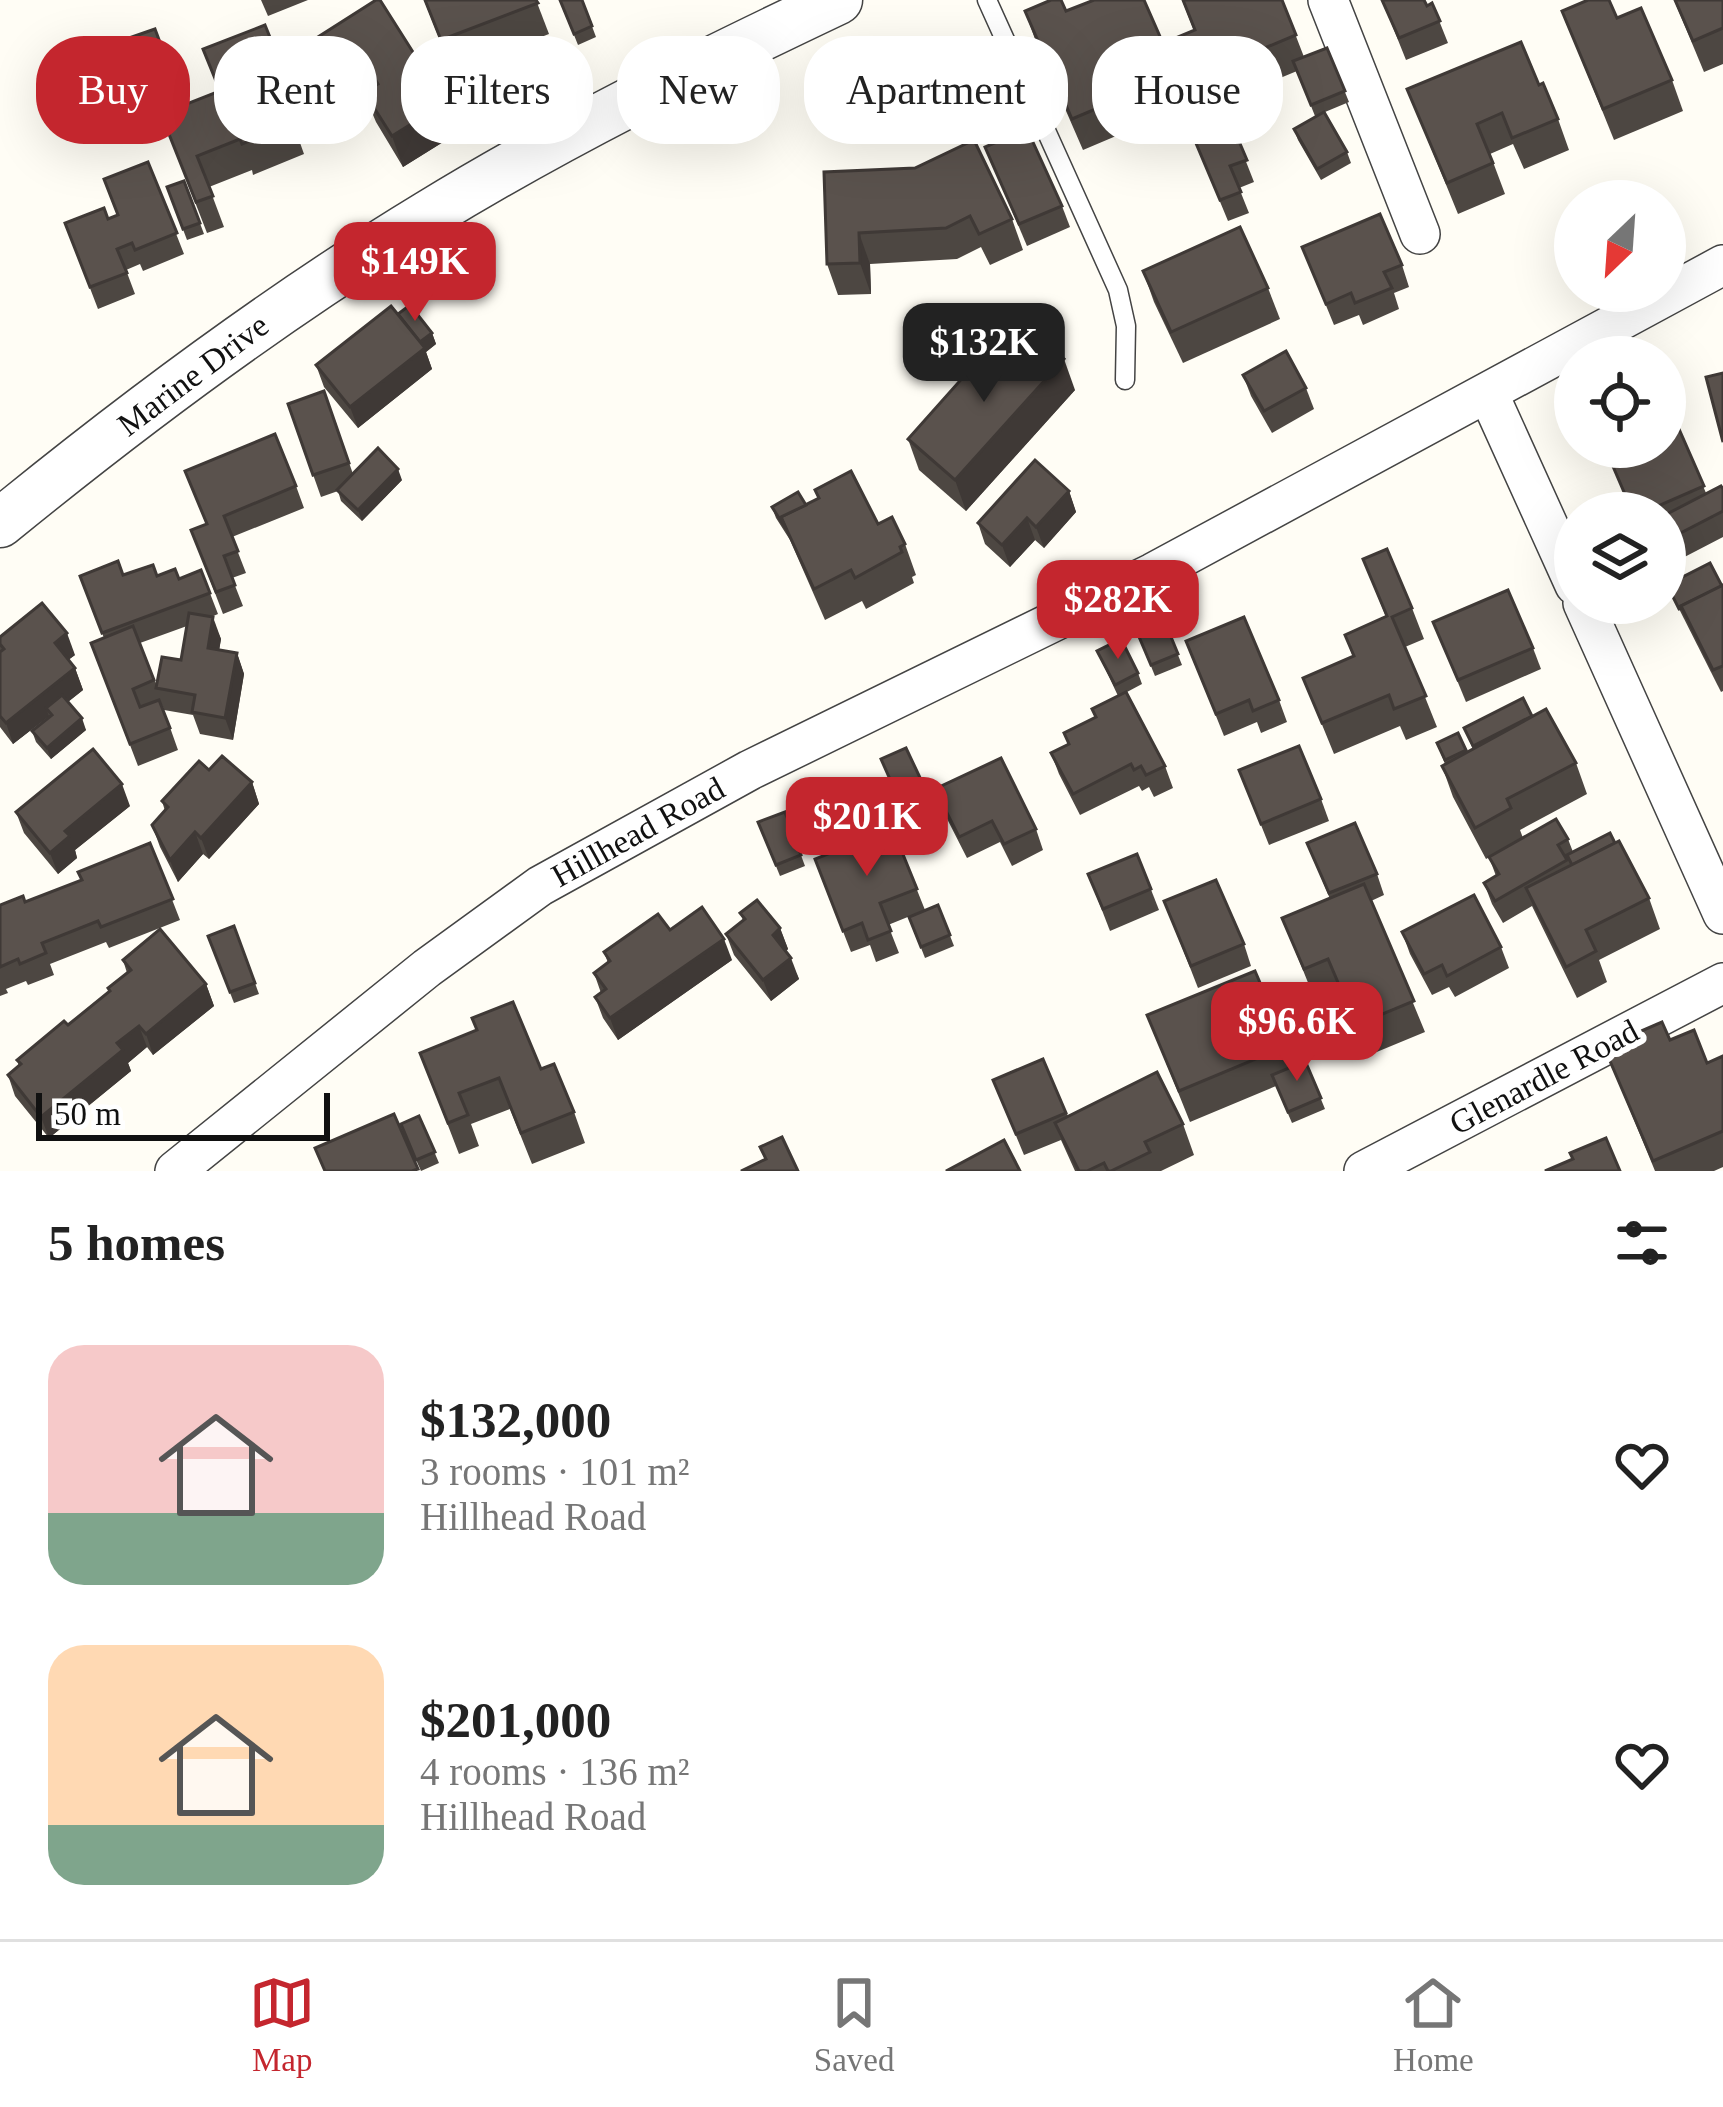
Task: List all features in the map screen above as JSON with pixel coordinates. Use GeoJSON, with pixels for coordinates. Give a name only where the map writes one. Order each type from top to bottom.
{"type":"FeatureCollection","features":[{"type":"Feature","properties":{"kind":"street","name":"Marine Drive"},"geometry":{"type":"LineString","coordinates":[[0,523],[264,321],[429,214],[585,125],[838,0]]}},
{"type":"Feature","properties":{"kind":"street"},"geometry":{"type":"LineString","coordinates":[[1328,0],[1420,234]]}},
{"type":"Feature","properties":{"kind":"street","name":"Hillhead Road"},"geometry":{"type":"LineString","coordinates":[[175,1171],[427,968],[540,886],[750,770],[1153,573],[1723,266]]}},
{"type":"Feature","properties":{"kind":"street"},"geometry":{"type":"LineString","coordinates":[[1488,393],[1554,539]]}},
{"type":"Feature","properties":{"kind":"street"},"geometry":{"type":"LineString","coordinates":[[1592,624],[1723,914]]}},
{"type":"Feature","properties":{"kind":"street","name":"Glenardle Road"},"geometry":{"type":"LineString","coordinates":[[1364,1171],[1723,983]]}},
{"type":"Feature","properties":{"kind":"lane"},"geometry":{"type":"LineString","coordinates":[[987,0],[1118,290],[1126,326],[1125,380]]}},
{"type":"Feature","properties":{"kind":"building"},"geometry":{"type":"Polygon","coordinates":[[[380,0],[403,36],[401,130],[392,136],[377,112],[377,36],[320,36],[380,0]]]}},
{"type":"Feature","properties":{"kind":"building"},"geometry":{"type":"Polygon","coordinates":[[[425,0],[538,3],[451,36],[439,36],[425,0]]]}},
{"type":"Feature","properties":{"kind":"building"},"geometry":{"type":"Polygon","coordinates":[[[560,0],[582,0],[592,26],[574,34],[560,0]]]}},
{"type":"Feature","properties":{"kind":"building"},"geometry":{"type":"Polygon","coordinates":[[[1051,0],[1061,0],[1066,11],[1094,0],[1144,0],[1160,36],[1092,36],[1092,111],[1072,119],[1068,36],[1036,36],[1025,11],[1051,0]]]}},
{"type":"Feature","properties":{"kind":"building"},"geometry":{"type":"Polygon","coordinates":[[[1183,0],[1282,0],[1296,35],[1283,40],[1283,36],[1180,36],[1195,30],[1183,0]]]}},
{"type":"Feature","properties":{"kind":"building"},"geometry":{"type":"Polygon","coordinates":[[[1382,0],[1424,0],[1427,6],[1432,3],[1440,21],[1399,38],[1382,0]]]}},
{"type":"Feature","properties":{"kind":"building"},"geometry":{"type":"Polygon","coordinates":[[[1588,0],[1609,0],[1617,18],[1641,8],[1672,80],[1603,109],[1562,11],[1588,0]]]}},
{"type":"Feature","properties":{"kind":"building"},"geometry":{"type":"Polygon","coordinates":[[[1675,0],[1723,0],[1723,28],[1693,41],[1675,0]]]}},
{"type":"Feature","properties":{"kind":"building"},"geometry":{"type":"Polygon","coordinates":[[[265,25],[269,36],[237,36],[265,25]]]}},
{"type":"Feature","properties":{"kind":"building"},"geometry":{"type":"Polygon","coordinates":[[[1521,42],[1558,119],[1512,138],[1502,113],[1477,124],[1493,163],[1447,183],[1407,89],[1521,42]]]}},
{"type":"Feature","properties":{"kind":"building"},"geometry":{"type":"Polygon","coordinates":[[[214,45],[214,76],[203,49],[214,45]]]}},
{"type":"Feature","properties":{"kind":"building"},"geometry":{"type":"Polygon","coordinates":[[[1327,48],[1345,91],[1311,105],[1293,61],[1327,48]]]}},
{"type":"Feature","properties":{"kind":"building"},"geometry":{"type":"Polygon","coordinates":[[[214,93],[214,144],[227,144],[197,156],[213,196],[196,202],[173,144],[190,144],[190,103],[214,93]]]}},
{"type":"Feature","properties":{"kind":"building"},"geometry":{"type":"Polygon","coordinates":[[[1324,112],[1347,152],[1317,169],[1294,129],[1324,112]]]}},
{"type":"Feature","properties":{"kind":"building"},"geometry":{"type":"Polygon","coordinates":[[[966,144],[976,144],[1012,219],[979,234],[970,216],[946,228],[859,233],[860,263],[827,264],[824,172],[915,168],[966,144]]]}},
{"type":"Feature","properties":{"kind":"building"},"geometry":{"type":"Polygon","coordinates":[[[1034,144],[1062,206],[1019,224],[985,147],[1034,144]]]}},
{"type":"Feature","properties":{"kind":"building"},"geometry":{"type":"Polygon","coordinates":[[[1196,144],[1240,144],[1247,160],[1230,166],[1241,192],[1220,200],[1196,144]]]}},
{"type":"Feature","properties":{"kind":"building"},"geometry":{"type":"Polygon","coordinates":[[[148,162],[177,233],[135,250],[132,243],[117,249],[127,273],[90,287],[65,223],[104,208],[108,219],[118,215],[104,179],[148,162]]]}},
{"type":"Feature","properties":{"kind":"building"},"geometry":{"type":"Polygon","coordinates":[[[184,181],[200,223],[183,229],[167,187],[184,181]]]}},
{"type":"Feature","properties":{"kind":"building"},"geometry":{"type":"Polygon","coordinates":[[[1380,214],[1402,265],[1384,272],[1392,288],[1355,303],[1351,293],[1326,304],[1302,247],[1380,214]]]}},
{"type":"Feature","properties":{"kind":"building"},"geometry":{"type":"Polygon","coordinates":[[[1240,227],[1268,288],[1171,332],[1143,271],[1240,227]]]}},
{"type":"Feature","properties":{"kind":"building"},"geometry":{"type":"Polygon","coordinates":[[[410,305],[432,333],[420,342],[398,314],[410,305]]]}},
{"type":"Feature","properties":{"kind":"building"},"geometry":{"type":"Polygon","coordinates":[[[391,306],[425,348],[350,407],[316,365],[391,306]]]}},
{"type":"Feature","properties":{"kind":"building"},"geometry":{"type":"Polygon","coordinates":[[[1030,330],[1064,359],[955,480],[908,439],[982,356],[996,368],[1030,330]]]}},
{"type":"Feature","properties":{"kind":"building"},"geometry":{"type":"Polygon","coordinates":[[[1286,351],[1306,388],[1264,411],[1243,375],[1286,351]]]}},
{"type":"Feature","properties":{"kind":"building"},"geometry":{"type":"Polygon","coordinates":[[[1723,373],[1723,442],[1706,377],[1723,373]]]}},
{"type":"Feature","properties":{"kind":"building"},"geometry":{"type":"Polygon","coordinates":[[[324,391],[349,463],[313,475],[288,404],[324,391]]]}},
{"type":"Feature","properties":{"kind":"building"},"geometry":{"type":"Polygon","coordinates":[[[275,434],[296,486],[224,516],[238,551],[224,556],[235,585],[216,592],[191,530],[207,524],[185,471],[275,434]]]}},
{"type":"Feature","properties":{"kind":"building"},"geometry":{"type":"Polygon","coordinates":[[[1686,445],[1704,486],[1686,494],[1624,492],[1614,468],[1686,468],[1686,445]]]}},
{"type":"Feature","properties":{"kind":"building"},"geometry":{"type":"Polygon","coordinates":[[[378,448],[398,469],[358,510],[337,490],[378,448]]]}},
{"type":"Feature","properties":{"kind":"building"},"geometry":{"type":"Polygon","coordinates":[[[1035,460],[1069,491],[1036,527],[1027,518],[1002,545],[978,523],[1035,460]]]}},
{"type":"Feature","properties":{"kind":"building"},"geometry":{"type":"Polygon","coordinates":[[[851,471],[878,524],[892,517],[905,544],[900,547],[902,552],[855,578],[851,570],[814,589],[781,517],[819,498],[815,490],[851,471]]]}},
{"type":"Feature","properties":{"kind":"building"},"geometry":{"type":"Polygon","coordinates":[[[1723,489],[1723,511],[1686,530],[1686,504],[1723,489]]]}},
{"type":"Feature","properties":{"kind":"building"},"geometry":{"type":"Polygon","coordinates":[[[798,492],[806,505],[781,517],[786,529],[772,507],[798,492]]]}},
{"type":"Feature","properties":{"kind":"building"},"geometry":{"type":"Polygon","coordinates":[[[1387,549],[1412,608],[1392,617],[1426,696],[1394,709],[1389,695],[1322,723],[1303,678],[1354,656],[1345,635],[1387,616],[1363,559],[1387,549]]]}},
{"type":"Feature","properties":{"kind":"building"},"geometry":{"type":"Polygon","coordinates":[[[118,561],[123,575],[153,565],[157,576],[175,569],[179,579],[201,570],[210,593],[102,633],[80,576],[118,561]]]}},
{"type":"Feature","properties":{"kind":"building"},"geometry":{"type":"Polygon","coordinates":[[[1710,563],[1722,586],[1686,604],[1686,575],[1710,563]]]}},
{"type":"Feature","properties":{"kind":"building"},"geometry":{"type":"Polygon","coordinates":[[[1723,585],[1723,666],[1713,670],[1686,616],[1686,604],[1723,585]]]}},
{"type":"Feature","properties":{"kind":"building"},"geometry":{"type":"Polygon","coordinates":[[[1508,590],[1533,648],[1458,680],[1433,622],[1508,590]]]}},
{"type":"Feature","properties":{"kind":"building"},"geometry":{"type":"Polygon","coordinates":[[[42,603],[67,633],[55,643],[75,668],[6,723],[0,716],[0,652],[4,649],[0,637],[42,603]]]}},
{"type":"Feature","properties":{"kind":"building"},"geometry":{"type":"Polygon","coordinates":[[[189,613],[213,617],[208,648],[237,653],[225,718],[192,712],[195,695],[156,688],[162,657],[181,660],[189,613]]]}},
{"type":"Feature","properties":{"kind":"building"},"geometry":{"type":"Polygon","coordinates":[[[1244,617],[1279,700],[1253,711],[1249,700],[1216,714],[1186,641],[1244,617]]]}},
{"type":"Feature","properties":{"kind":"building"},"geometry":{"type":"Polygon","coordinates":[[[1164,620],[1178,654],[1151,665],[1137,632],[1164,620]]]}},
{"type":"Feature","properties":{"kind":"building"},"geometry":{"type":"Polygon","coordinates":[[[133,626],[154,680],[133,689],[140,707],[159,700],[170,728],[130,744],[91,643],[133,626]]]}},
{"type":"Feature","properties":{"kind":"building"},"geometry":{"type":"Polygon","coordinates":[[[1121,639],[1138,673],[1115,685],[1097,651],[1121,639]]]}},
{"type":"Feature","properties":{"kind":"building"},"geometry":{"type":"Polygon","coordinates":[[[1126,692],[1165,766],[1146,775],[1141,766],[1134,770],[1131,764],[1073,794],[1051,753],[1069,744],[1064,733],[1096,717],[1092,709],[1126,692]]]}},
{"type":"Feature","properties":{"kind":"building"},"geometry":{"type":"Polygon","coordinates":[[[62,695],[82,718],[47,748],[32,731],[52,715],[46,708],[62,695]]]}},
{"type":"Feature","properties":{"kind":"building"},"geometry":{"type":"Polygon","coordinates":[[[1523,698],[1532,716],[1473,746],[1464,728],[1523,698]]]}},
{"type":"Feature","properties":{"kind":"building"},"geometry":{"type":"Polygon","coordinates":[[[1546,709],[1576,763],[1507,799],[1511,808],[1475,828],[1442,766],[1546,709]]]}},
{"type":"Feature","properties":{"kind":"building"},"geometry":{"type":"Polygon","coordinates":[[[1458,733],[1466,750],[1445,760],[1437,743],[1458,733]]]}},
{"type":"Feature","properties":{"kind":"building"},"geometry":{"type":"Polygon","coordinates":[[[1299,746],[1321,799],[1261,824],[1239,770],[1299,746]]]}},
{"type":"Feature","properties":{"kind":"building"},"geometry":{"type":"Polygon","coordinates":[[[906,748],[923,784],[897,795],[881,759],[906,748]]]}},
{"type":"Feature","properties":{"kind":"building"},"geometry":{"type":"Polygon","coordinates":[[[93,749],[122,784],[65,831],[70,836],[50,853],[16,812],[93,749]]]}},
{"type":"Feature","properties":{"kind":"building"},"geometry":{"type":"Polygon","coordinates":[[[222,756],[252,782],[201,838],[195,832],[170,860],[152,825],[168,807],[162,801],[199,761],[209,770],[222,756]]]}},
{"type":"Feature","properties":{"kind":"building"},"geometry":{"type":"Polygon","coordinates":[[[1001,758],[1036,829],[1004,844],[992,821],[959,837],[935,789],[1001,758]]]}},
{"type":"Feature","properties":{"kind":"building"},"geometry":{"type":"Polygon","coordinates":[[[785,812],[801,855],[776,865],[758,822],[785,812]]]}},
{"type":"Feature","properties":{"kind":"building"},"geometry":{"type":"Polygon","coordinates":[[[1556,819],[1568,839],[1558,845],[1567,860],[1495,901],[1484,883],[1499,874],[1489,857],[1556,819]]]}},
{"type":"Feature","properties":{"kind":"building"},"geometry":{"type":"Polygon","coordinates":[[[889,820],[917,889],[880,903],[891,931],[868,940],[862,923],[843,931],[815,859],[861,841],[857,833],[889,820]]]}},
{"type":"Feature","properties":{"kind":"building"},"geometry":{"type":"Polygon","coordinates":[[[1355,823],[1377,874],[1329,893],[1307,843],[1355,823]]]}},
{"type":"Feature","properties":{"kind":"building"},"geometry":{"type":"Polygon","coordinates":[[[1610,833],[1615,843],[1572,865],[1567,855],[1610,833]]]}},
{"type":"Feature","properties":{"kind":"building"},"geometry":{"type":"Polygon","coordinates":[[[1619,841],[1649,898],[1586,930],[1596,951],[1566,967],[1526,888],[1619,841]]]}},
{"type":"Feature","properties":{"kind":"building"},"geometry":{"type":"Polygon","coordinates":[[[150,843],[173,899],[101,927],[98,921],[42,943],[46,953],[0,967],[0,905],[23,896],[25,902],[82,880],[78,872],[150,843]]]}},
{"type":"Feature","properties":{"kind":"building"},"geometry":{"type":"Polygon","coordinates":[[[1137,854],[1151,889],[1103,909],[1088,874],[1137,854]]]}},
{"type":"Feature","properties":{"kind":"building"},"geometry":{"type":"Polygon","coordinates":[[[1216,880],[1244,944],[1191,966],[1164,901],[1216,880]]]}},
{"type":"Feature","properties":{"kind":"building"},"geometry":{"type":"Polygon","coordinates":[[[1364,884],[1414,1001],[1356,1025],[1328,959],[1304,969],[1282,918],[1364,884]]]}},
{"type":"Feature","properties":{"kind":"building"},"geometry":{"type":"Polygon","coordinates":[[[1474,895],[1501,947],[1447,976],[1442,965],[1424,974],[1402,932],[1474,895]]]}},
{"type":"Feature","properties":{"kind":"building"},"geometry":{"type":"Polygon","coordinates":[[[757,900],[780,928],[773,935],[791,958],[763,980],[726,934],[745,919],[740,913],[757,900]]]}},
{"type":"Feature","properties":{"kind":"building"},"geometry":{"type":"Polygon","coordinates":[[[938,905],[950,935],[921,947],[909,917],[938,905]]]}},
{"type":"Feature","properties":{"kind":"building"},"geometry":{"type":"Polygon","coordinates":[[[702,907],[724,939],[610,1018],[595,997],[606,989],[594,973],[610,961],[604,952],[658,914],[670,930],[702,907]]]}},
{"type":"Feature","properties":{"kind":"building"},"geometry":{"type":"Polygon","coordinates":[[[234,926],[255,983],[230,992],[208,936],[234,926]]]}},
{"type":"Feature","properties":{"kind":"building"},"geometry":{"type":"Polygon","coordinates":[[[160,929],[206,984],[146,1034],[139,1026],[117,1043],[123,1050],[41,1117],[8,1075],[21,1064],[17,1060],[110,991],[131,970],[123,960],[160,929]]]}},
{"type":"Feature","properties":{"kind":"building"},"geometry":{"type":"Polygon","coordinates":[[[1255,971],[1287,1046],[1179,1091],[1147,1015],[1255,971]]]}},
{"type":"Feature","properties":{"kind":"building"},"geometry":{"type":"Polygon","coordinates":[[[513,1002],[541,1069],[554,1064],[574,1112],[521,1133],[499,1078],[459,1093],[468,1115],[448,1123],[420,1053],[477,1030],[472,1018],[513,1002]]]}},
{"type":"Feature","properties":{"kind":"building"},"geometry":{"type":"Polygon","coordinates":[[[1662,1022],[1670,1040],[1694,1030],[1707,1063],[1723,1056],[1723,1131],[1653,1161],[1604,1047],[1662,1022]]]}},
{"type":"Feature","properties":{"kind":"building"},"geometry":{"type":"Polygon","coordinates":[[[1301,1051],[1321,1098],[1288,1112],[1272,1075],[1294,1066],[1290,1055],[1301,1051]]]}},
{"type":"Feature","properties":{"kind":"building"},"geometry":{"type":"Polygon","coordinates":[[[1043,1059],[1066,1113],[1016,1134],[993,1080],[1043,1059]]]}},
{"type":"Feature","properties":{"kind":"building"},"geometry":{"type":"Polygon","coordinates":[[[1157,1072],[1183,1124],[1145,1142],[1150,1152],[1111,1171],[1104,1163],[1079,1171],[1055,1123],[1157,1072]]]}},
{"type":"Feature","properties":{"kind":"building"},"geometry":{"type":"Polygon","coordinates":[[[394,1114],[418,1169],[325,1171],[315,1148],[394,1114]]]}},
{"type":"Feature","properties":{"kind":"building"},"geometry":{"type":"Polygon","coordinates":[[[419,1116],[435,1152],[416,1160],[401,1124],[419,1116]]]}},
{"type":"Feature","properties":{"kind":"building"},"geometry":{"type":"Polygon","coordinates":[[[782,1137],[798,1171],[741,1171],[766,1159],[760,1147],[782,1137]]]}},
{"type":"Feature","properties":{"kind":"building"},"geometry":{"type":"Polygon","coordinates":[[[1606,1138],[1620,1171],[1545,1171],[1573,1159],[1570,1153],[1606,1138]]]}},
{"type":"Feature","properties":{"kind":"building"},"geometry":{"type":"Polygon","coordinates":[[[1004,1140],[1020,1171],[946,1171],[1004,1140]]]}}]}
